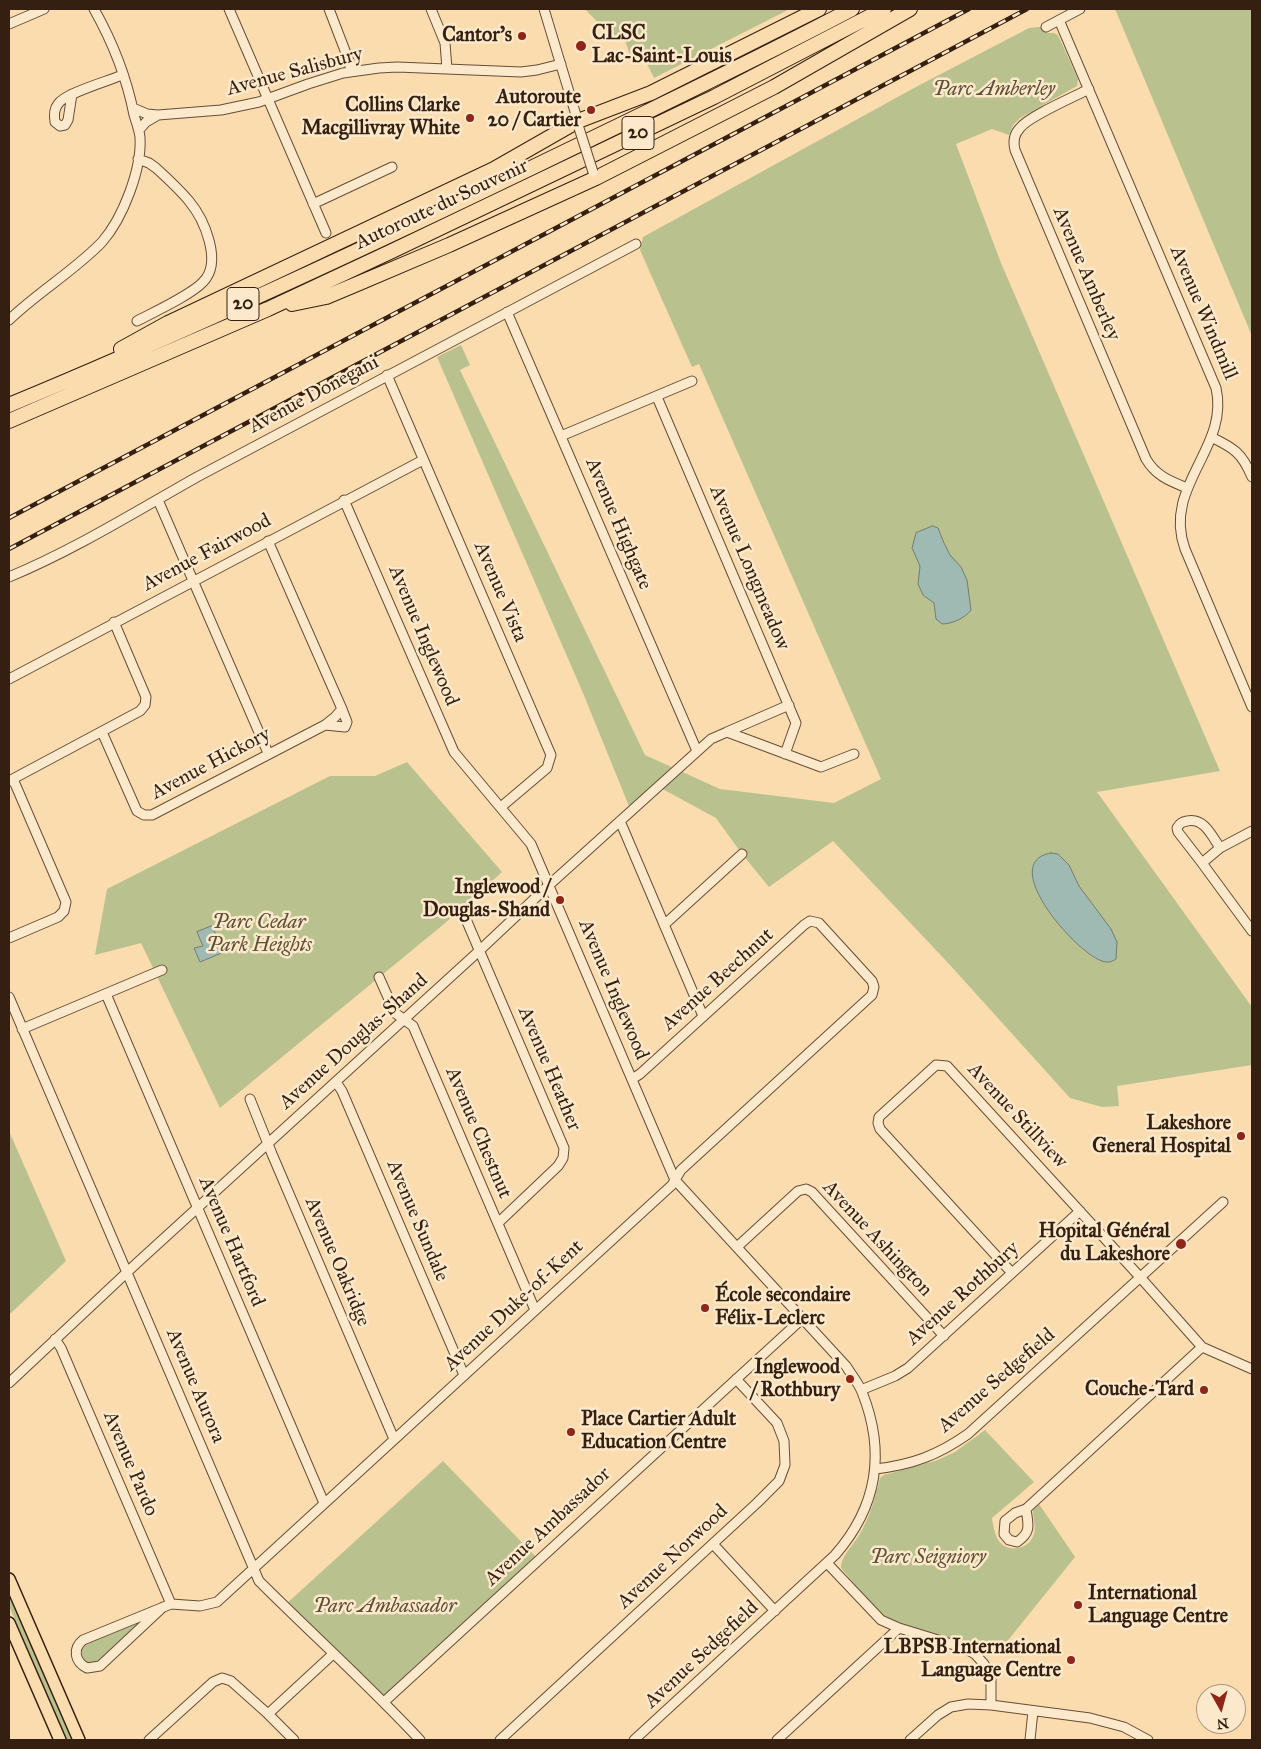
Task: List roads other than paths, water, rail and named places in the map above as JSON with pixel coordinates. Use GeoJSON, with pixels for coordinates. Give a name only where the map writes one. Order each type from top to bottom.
{"type":"FeatureCollection","features":[{"type":"Feature","properties":{"kind":"highway"},"geometry":{"type":"LineString","coordinates":[[64,382],[156,329],[494,169],[578,124],[662,88],[819,9]]}},
{"type":"Feature","properties":{"kind":"highway","name":"Autoroute du Souvenir"},"geometry":{"type":"LineString","coordinates":[[9,405],[270,291],[420,221],[691,91],[852,9]]}},
{"type":"Feature","properties":{"kind":"highway","name":"Autoroute du Souvenir"},"geometry":{"type":"LineString","coordinates":[[9,421],[268,309],[673,117],[774,67],[884,9]]}},
{"type":"Feature","properties":{"kind":"highway"},"geometry":{"type":"LineString","coordinates":[[268,309],[326,297],[449,245],[774,87],[910,9]]}},
{"type":"Feature","properties":{"kind":"main road"},"geometry":{"type":"LineString","coordinates":[[9,1579],[79,1740]]}},
{"type":"Feature","properties":{"kind":"main road"},"geometry":{"type":"LineString","coordinates":[[9,1623],[60,1740]]}},
{"type":"Feature","properties":{"kind":"street"},"geometry":{"type":"LineString","coordinates":[[9,24],[44,9]]}},
{"type":"Feature","properties":{"kind":"street"},"geometry":{"type":"LineString","coordinates":[[9,320],[90,252],[107,235],[121,215],[138,159],[139,130],[133,108],[110,41],[94,9]]}},
{"type":"Feature","properties":{"kind":"street"},"geometry":{"type":"LineString","coordinates":[[229,9],[326,233]]}},
{"type":"Feature","properties":{"kind":"street"},"geometry":{"type":"LineString","coordinates":[[329,9],[349,61],[351,72]]}},
{"type":"Feature","properties":{"kind":"street"},"geometry":{"type":"LineString","coordinates":[[432,9],[445,43],[447,69]]}},
{"type":"Feature","properties":{"kind":"street"},"geometry":{"type":"LineString","coordinates":[[544,9],[594,175]]}},
{"type":"Feature","properties":{"kind":"street"},"geometry":{"type":"LineString","coordinates":[[1046,27],[1080,9]]}},
{"type":"Feature","properties":{"kind":"street","name":"Avenue Windmill"},"geometry":{"type":"LineString","coordinates":[[1059,20],[1214,383],[1218,406],[1217,417],[1211,437],[1182,503],[1180,530],[1182,542],[1252,707]]}},
{"type":"Feature","properties":{"kind":"street","name":"Avenue Salisbury"},"geometry":{"type":"LineString","coordinates":[[133,108],[147,114],[158,115],[221,110],[245,106],[351,72],[387,67],[525,72],[561,64]]}},
{"type":"Feature","properties":{"kind":"street"},"geometry":{"type":"LineString","coordinates":[[72,94],[122,76]]}},
{"type":"Feature","properties":{"kind":"street","name":"Avenue Amberley"},"geometry":{"type":"LineString","coordinates":[[1089,89],[1024,124],[1016,134],[1015,150],[1146,459],[1162,477],[1187,488]]}},
{"type":"Feature","properties":{"kind":"street"},"geometry":{"type":"LineString","coordinates":[[139,130],[146,122],[158,115]]}},
{"type":"Feature","properties":{"kind":"street"},"geometry":{"type":"LineString","coordinates":[[136,321],[198,287],[209,274],[212,261],[210,245],[201,220],[188,200],[156,168],[138,159]]}},
{"type":"Feature","properties":{"kind":"street"},"geometry":{"type":"LineString","coordinates":[[313,204],[392,167]]}},
{"type":"Feature","properties":{"kind":"street","name":"Avenue Donegani"},"geometry":{"type":"LineString","coordinates":[[9,578],[35,566],[387,375],[636,244]]}},
{"type":"Feature","properties":{"kind":"street","name":"Avenue Highgate"},"geometry":{"type":"LineString","coordinates":[[507,312],[697,751]]}},
{"type":"Feature","properties":{"kind":"street","name":"Avenue Vista"},"geometry":{"type":"LineString","coordinates":[[387,375],[551,755],[547,768],[501,807]]}},
{"type":"Feature","properties":{"kind":"street"},"geometry":{"type":"LineString","coordinates":[[561,436],[692,381]]}},
{"type":"Feature","properties":{"kind":"street","name":"Avenue Longmeadow"},"geometry":{"type":"LineString","coordinates":[[656,397],[796,723],[785,754]]}},
{"type":"Feature","properties":{"kind":"street"},"geometry":{"type":"LineString","coordinates":[[1211,437],[1232,447],[1240,454],[1252,477]]}},
{"type":"Feature","properties":{"kind":"street","name":"Avenue Fairwood"},"geometry":{"type":"LineString","coordinates":[[9,679],[268,540],[423,460]]}},
{"type":"Feature","properties":{"kind":"street"},"geometry":{"type":"LineString","coordinates":[[158,500],[268,753]]}},
{"type":"Feature","properties":{"kind":"street","name":"Avenue Inglewood"},"geometry":{"type":"LineString","coordinates":[[344,500],[454,752],[531,844],[675,1180],[846,1366],[862,1390],[872,1425],[875,1469]]}},
{"type":"Feature","properties":{"kind":"street"},"geometry":{"type":"LineString","coordinates":[[268,540],[342,709]]}},
{"type":"Feature","properties":{"kind":"street"},"geometry":{"type":"LineString","coordinates":[[9,938],[58,917],[64,911],[66,902],[11,780],[140,711],[145,705],[146,697],[114,622]]}},
{"type":"Feature","properties":{"kind":"street","name":"Avenue Douglas-Shand"},"geometry":{"type":"LineString","coordinates":[[9,1383],[197,1208],[697,751],[711,739],[789,705]]}},
{"type":"Feature","properties":{"kind":"street","name":"Avenue Hickory"},"geometry":{"type":"LineString","coordinates":[[102,732],[137,811],[144,815],[152,815],[325,724],[342,709],[347,722],[345,727],[325,724]]}},
{"type":"Feature","properties":{"kind":"street"},"geometry":{"type":"LineString","coordinates":[[727,732],[821,767],[854,754]]}},
{"type":"Feature","properties":{"kind":"street"},"geometry":{"type":"LineString","coordinates":[[1220,848],[1204,825],[1198,820],[1189,820],[1180,824],[1177,828],[1178,832],[1252,931]]}},
{"type":"Feature","properties":{"kind":"street"},"geometry":{"type":"LineString","coordinates":[[620,821],[703,1016]]}},
{"type":"Feature","properties":{"kind":"street"},"geometry":{"type":"LineString","coordinates":[[1202,863],[1220,848],[1252,831]]}},
{"type":"Feature","properties":{"kind":"street"},"geometry":{"type":"LineString","coordinates":[[664,925],[742,854]]}},
{"type":"Feature","properties":{"kind":"street","name":"Avenue Heather"},"geometry":{"type":"LineString","coordinates":[[462,910],[564,1148],[563,1158],[558,1166],[498,1223]]}},
{"type":"Feature","properties":{"kind":"street","name":"Avenue Duke-of-Kent"},"geometry":{"type":"LineString","coordinates":[[167,1606],[100,1666],[87,1668],[79,1663],[76,1650],[78,1644],[83,1640],[167,1606],[200,1606],[217,1602],[535,1310],[675,1180],[681,1170],[872,995],[874,987],[872,981],[819,923],[810,921],[804,925]]}},
{"type":"Feature","properties":{"kind":"street","name":"Avenue Beechnut"},"geometry":{"type":"LineString","coordinates":[[632,1079],[640,1074],[804,925]]}},
{"type":"Feature","properties":{"kind":"street"},"geometry":{"type":"LineString","coordinates":[[22,1029],[162,970]]}},
{"type":"Feature","properties":{"kind":"street","name":"Avenue Chestnut"},"geometry":{"type":"LineString","coordinates":[[379,977],[395,1013],[413,1026],[535,1310]]}},
{"type":"Feature","properties":{"kind":"street","name":"Avenue Hartford"},"geometry":{"type":"LineString","coordinates":[[106,994],[324,1503]]}},
{"type":"Feature","properties":{"kind":"street","name":"Avenue Aurora"},"geometry":{"type":"LineString","coordinates":[[9,997],[259,1581],[384,1702],[420,1740]]}},
{"type":"Feature","properties":{"kind":"street","name":"Avenue Stillview"},"geometry":{"type":"LineString","coordinates":[[1012,1273],[880,1129],[878,1123],[880,1117],[936,1065],[947,1066],[1202,1347],[1252,1369]]}},
{"type":"Feature","properties":{"kind":"street","name":"Avenue Sundale"},"geometry":{"type":"LineString","coordinates":[[336,1082],[342,1091],[464,1375]]}},
{"type":"Feature","properties":{"kind":"street","name":"Avenue Oakridge"},"geometry":{"type":"LineString","coordinates":[[250,1099],[394,1439]]}},
{"type":"Feature","properties":{"kind":"street","name":"Avenue Ashington"},"geometry":{"type":"LineString","coordinates":[[738,1247],[798,1191],[806,1189],[812,1192],[944,1336]]}},
{"type":"Feature","properties":{"kind":"street","name":"Avenue Sedgefield"},"geometry":{"type":"LineString","coordinates":[[634,1740],[827,1563],[846,1542],[858,1526],[870,1499],[875,1469],[905,1465],[930,1457],[968,1434],[1223,1202]]}},
{"type":"Feature","properties":{"kind":"street","name":"Avenue Rothbury"},"geometry":{"type":"LineString","coordinates":[[862,1390],[908,1368],[1080,1211]]}},
{"type":"Feature","properties":{"kind":"street","name":"Avenue Ambassador"},"geometry":{"type":"LineString","coordinates":[[384,1702],[803,1318]]}},
{"type":"Feature","properties":{"kind":"street","name":"Avenue Pardo"},"geometry":{"type":"LineString","coordinates":[[55,1339],[61,1349],[167,1606]]}},
{"type":"Feature","properties":{"kind":"street"},"geometry":{"type":"LineString","coordinates":[[1026,1509],[1202,1347]]}},
{"type":"Feature","properties":{"kind":"street","name":"Avenue Norwood"},"geometry":{"type":"LineString","coordinates":[[500,1740],[757,1504],[779,1481],[785,1465],[784,1441],[777,1423],[736,1379]]}},
{"type":"Feature","properties":{"kind":"street"},"geometry":{"type":"LineString","coordinates":[[713,1544],[775,1611]]}},
{"type":"Feature","properties":{"kind":"street"},"geometry":{"type":"LineString","coordinates":[[827,1563],[880,1620],[899,1628],[964,1648],[975,1654],[984,1664],[991,1678],[991,1705]]}},
{"type":"Feature","properties":{"kind":"street"},"geometry":{"type":"LineString","coordinates":[[777,1740],[899,1628]]}},
{"type":"Feature","properties":{"kind":"street"},"geometry":{"type":"LineString","coordinates":[[268,1714],[333,1654]]}},
{"type":"Feature","properties":{"kind":"street"},"geometry":{"type":"LineString","coordinates":[[149,1740],[213,1682],[222,1678],[231,1681],[268,1714],[288,1738]]}},
{"type":"Feature","properties":{"kind":"street"},"geometry":{"type":"LineString","coordinates":[[910,1740],[938,1715],[951,1707],[968,1704],[991,1705],[1090,1718],[1124,1728],[1148,1740]]}},
{"type":"Feature","properties":{"kind":"street"},"geometry":{"type":"LineString","coordinates":[[1030,1740],[1033,1711]]}},
{"type":"Feature","properties":{"kind":"water"},"geometry":{"type":"Polygon","coordinates":[[[933,526],[938,528],[950,555],[961,567],[967,580],[971,610],[962,618],[946,624],[942,624],[936,619],[934,603],[923,595],[918,584],[920,566],[912,548],[916,533],[933,526]]]}},
{"type":"Feature","properties":{"kind":"water"},"geometry":{"type":"Polygon","coordinates":[[[1051,853],[1058,854],[1069,865],[1079,886],[1111,929],[1117,942],[1116,959],[1104,962],[1090,954],[1060,926],[1046,907],[1036,889],[1032,873],[1036,860],[1051,853]]]}},
{"type":"Feature","properties":{"kind":"water"},"geometry":{"type":"Polygon","coordinates":[[[212,926],[224,952],[200,962],[194,948],[203,946],[197,932],[212,926]]]}},
{"type":"Feature","properties":{"kind":"railway"},"geometry":{"type":"LineString","coordinates":[[9,518],[969,9]]}},
{"type":"Feature","properties":{"kind":"railway"},"geometry":{"type":"LineString","coordinates":[[9,549],[1027,9]]}},
{"type":"Feature","properties":{"kind":"place","name":"Cantor's"},"geometry":{"type":"Point","coordinates":[522,36]}},
{"type":"Feature","properties":{"kind":"place","name":"CLSC Lac-Saint-Louis"},"geometry":{"type":"Point","coordinates":[581,46]}},
{"type":"Feature","properties":{"kind":"place","name":"Autoroute 20 / Cartier"},"geometry":{"type":"Point","coordinates":[591,110]}},
{"type":"Feature","properties":{"kind":"place","name":"Collins Clarke Macgillivray White"},"geometry":{"type":"Point","coordinates":[470,118]}},
{"type":"Feature","properties":{"kind":"place","name":"Inglewood / Douglas-Shand"},"geometry":{"type":"Point","coordinates":[560,900]}},
{"type":"Feature","properties":{"kind":"place","name":"Lakeshore General Hospital"},"geometry":{"type":"Point","coordinates":[1241,1136]}},
{"type":"Feature","properties":{"kind":"place","name":"Hopital Général du Lakeshore"},"geometry":{"type":"Point","coordinates":[1181,1244]}},
{"type":"Feature","properties":{"kind":"place","name":"École secondaire Félix-Leclerc"},"geometry":{"type":"Point","coordinates":[705,1308]}},
{"type":"Feature","properties":{"kind":"place","name":"Inglewood / Rothbury"},"geometry":{"type":"Point","coordinates":[850,1379]}},
{"type":"Feature","properties":{"kind":"place","name":"Couche-Tard"},"geometry":{"type":"Point","coordinates":[1204,1390]}},
{"type":"Feature","properties":{"kind":"place","name":"Place Cartier Adult Education Centre"},"geometry":{"type":"Point","coordinates":[571,1432]}},
{"type":"Feature","properties":{"kind":"place","name":"International Language Centre"},"geometry":{"type":"Point","coordinates":[1078,1605]}},
{"type":"Feature","properties":{"kind":"place","name":"LBPSB International Language Centre"},"geometry":{"type":"Point","coordinates":[1071,1660]}},
{"type":"Feature","properties":{"kind":"park label","name":"Parc Amberley"},"geometry":{"type":"Point","coordinates":[994,90]}},
{"type":"Feature","properties":{"kind":"park label","name":"Parc Cedar Park Heights"},"geometry":{"type":"Point","coordinates":[259,934]}},
{"type":"Feature","properties":{"kind":"park label","name":"Parc Seigniory"},"geometry":{"type":"Point","coordinates":[928,1558]}},
{"type":"Feature","properties":{"kind":"park label","name":"Parc Ambassador"},"geometry":{"type":"Point","coordinates":[385,1607]}}]}
